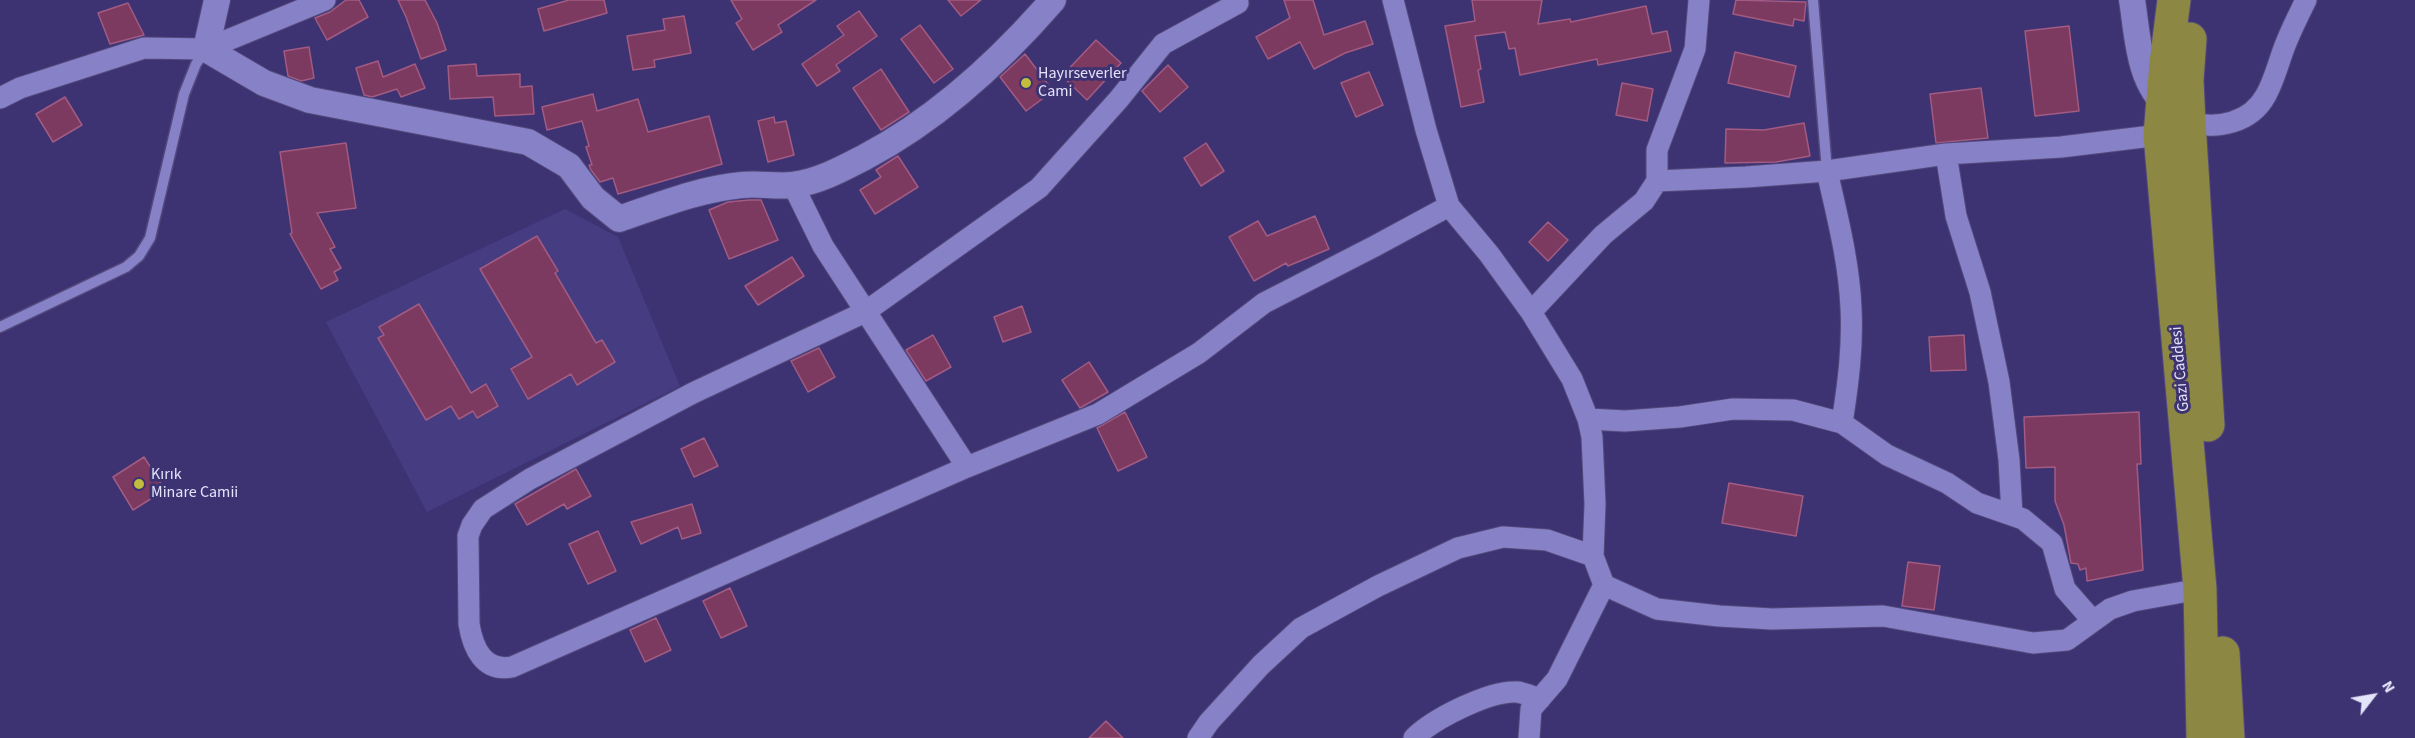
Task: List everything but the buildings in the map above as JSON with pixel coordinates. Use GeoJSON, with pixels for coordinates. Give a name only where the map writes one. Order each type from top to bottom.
{"type":"FeatureCollection","features":[{"type":"Feature","properties":{"kind":"highway","name":"Gazi Caddesi"},"geometry":{"type":"LineString","coordinates":[[2174,0],[2162,102],[2174,128],[2228,738]]}},
{"type":"Feature","properties":{"kind":"highway","name":"Gazi Caddesi"},"geometry":{"type":"LineString","coordinates":[[2196,0],[2188,69],[2174,128],[2200,589],[2203,738]]}},
{"type":"Feature","properties":{"kind":"street"},"geometry":{"type":"LineString","coordinates":[[206,48],[217,0]]}},
{"type":"Feature","properties":{"kind":"street"},"geometry":{"type":"LineString","coordinates":[[0,98],[21,88],[144,48],[206,48],[325,0]]}},
{"type":"Feature","properties":{"kind":"street"},"geometry":{"type":"LineString","coordinates":[[206,48],[264,83],[310,100],[528,141],[569,166],[593,198],[619,219],[691,193],[743,184],[793,185],[835,173],[900,138],[941,107],[1020,38],[1053,0]]}},
{"type":"Feature","properties":{"kind":"street"},"geometry":{"type":"LineString","coordinates":[[1392,0],[1449,206],[1489,254],[1531,312],[1572,379],[1588,419],[1592,437],[1595,504],[1593,556],[1604,585],[1657,609],[1772,619],[1883,616],[2033,643],[2067,640],[2110,609],[2133,601],[2200,589]]}},
{"type":"Feature","properties":{"kind":"street"},"geometry":{"type":"LineString","coordinates":[[1531,312],[1603,235],[1644,201],[1657,181],[1657,150],[1695,49],[1699,0]]}},
{"type":"Feature","properties":{"kind":"street"},"geometry":{"type":"LineString","coordinates":[[2132,0],[2142,63],[2147,78],[2162,102]]}},
{"type":"Feature","properties":{"kind":"street"},"geometry":{"type":"LineString","coordinates":[[1657,181],[1827,171],[1946,154],[2061,147],[2174,128],[2199,125],[2218,126],[2237,121],[2255,110],[2267,94],[2286,43],[2306,0]]}},
{"type":"Feature","properties":{"kind":"street"},"geometry":{"type":"LineString","coordinates":[[1238,3],[1163,44],[1119,99],[1039,188],[865,312],[693,393],[531,479],[483,509],[472,525],[468,536],[469,624],[479,656],[496,667],[512,667],[967,467],[1098,414],[1198,354],[1264,303],[1449,206]]}},
{"type":"Feature","properties":{"kind":"street"},"geometry":{"type":"LineString","coordinates":[[1946,154],[1956,216],[1980,292],[2000,382],[2012,515]]}},
{"type":"Feature","properties":{"kind":"street"},"geometry":{"type":"LineString","coordinates":[[1827,171],[1846,262],[1851,307],[1850,366],[1842,423]]}},
{"type":"Feature","properties":{"kind":"street"},"geometry":{"type":"LineString","coordinates":[[793,185],[823,246],[967,467]]}},
{"type":"Feature","properties":{"kind":"street"},"geometry":{"type":"LineString","coordinates":[[1588,419],[1625,421],[1680,417],[1733,409],[1783,409],[1842,423],[1887,455],[1947,483],[1977,503],[2023,519],[2052,543],[2065,589],[2093,621]]}},
{"type":"Feature","properties":{"kind":"street"},"geometry":{"type":"LineString","coordinates":[[1197,738],[1261,664],[1301,628],[1378,586],[1458,548],[1503,537],[1547,540],[1593,556]]}},
{"type":"Feature","properties":{"kind":"street"},"geometry":{"type":"LineString","coordinates":[[1529,738],[1531,709],[1557,680],[1604,585]]}},
{"type":"Feature","properties":{"kind":"street"},"geometry":{"type":"LineString","coordinates":[[1414,738],[1447,716],[1490,696],[1517,692],[1540,699]]}},
{"type":"Feature","properties":{"kind":"lane"},"geometry":{"type":"LineString","coordinates":[[1813,0],[1827,171]]}},
{"type":"Feature","properties":{"kind":"lane"},"geometry":{"type":"LineString","coordinates":[[0,327],[126,267],[139,256],[150,238],[184,94],[196,64],[206,48]]}},
{"type":"Feature","properties":{"kind":"shaded area"},"geometry":{"type":"Polygon","coordinates":[[[565,209],[618,237],[680,386],[427,512],[326,322],[565,209]]]}},
{"type":"Feature","properties":{"kind":"place","name":"Hayırseverler Cami"},"geometry":{"type":"Point","coordinates":[1026,83]}},
{"type":"Feature","properties":{"kind":"place","name":"Kırık Minare Camii"},"geometry":{"type":"Point","coordinates":[139,484]}}]}
